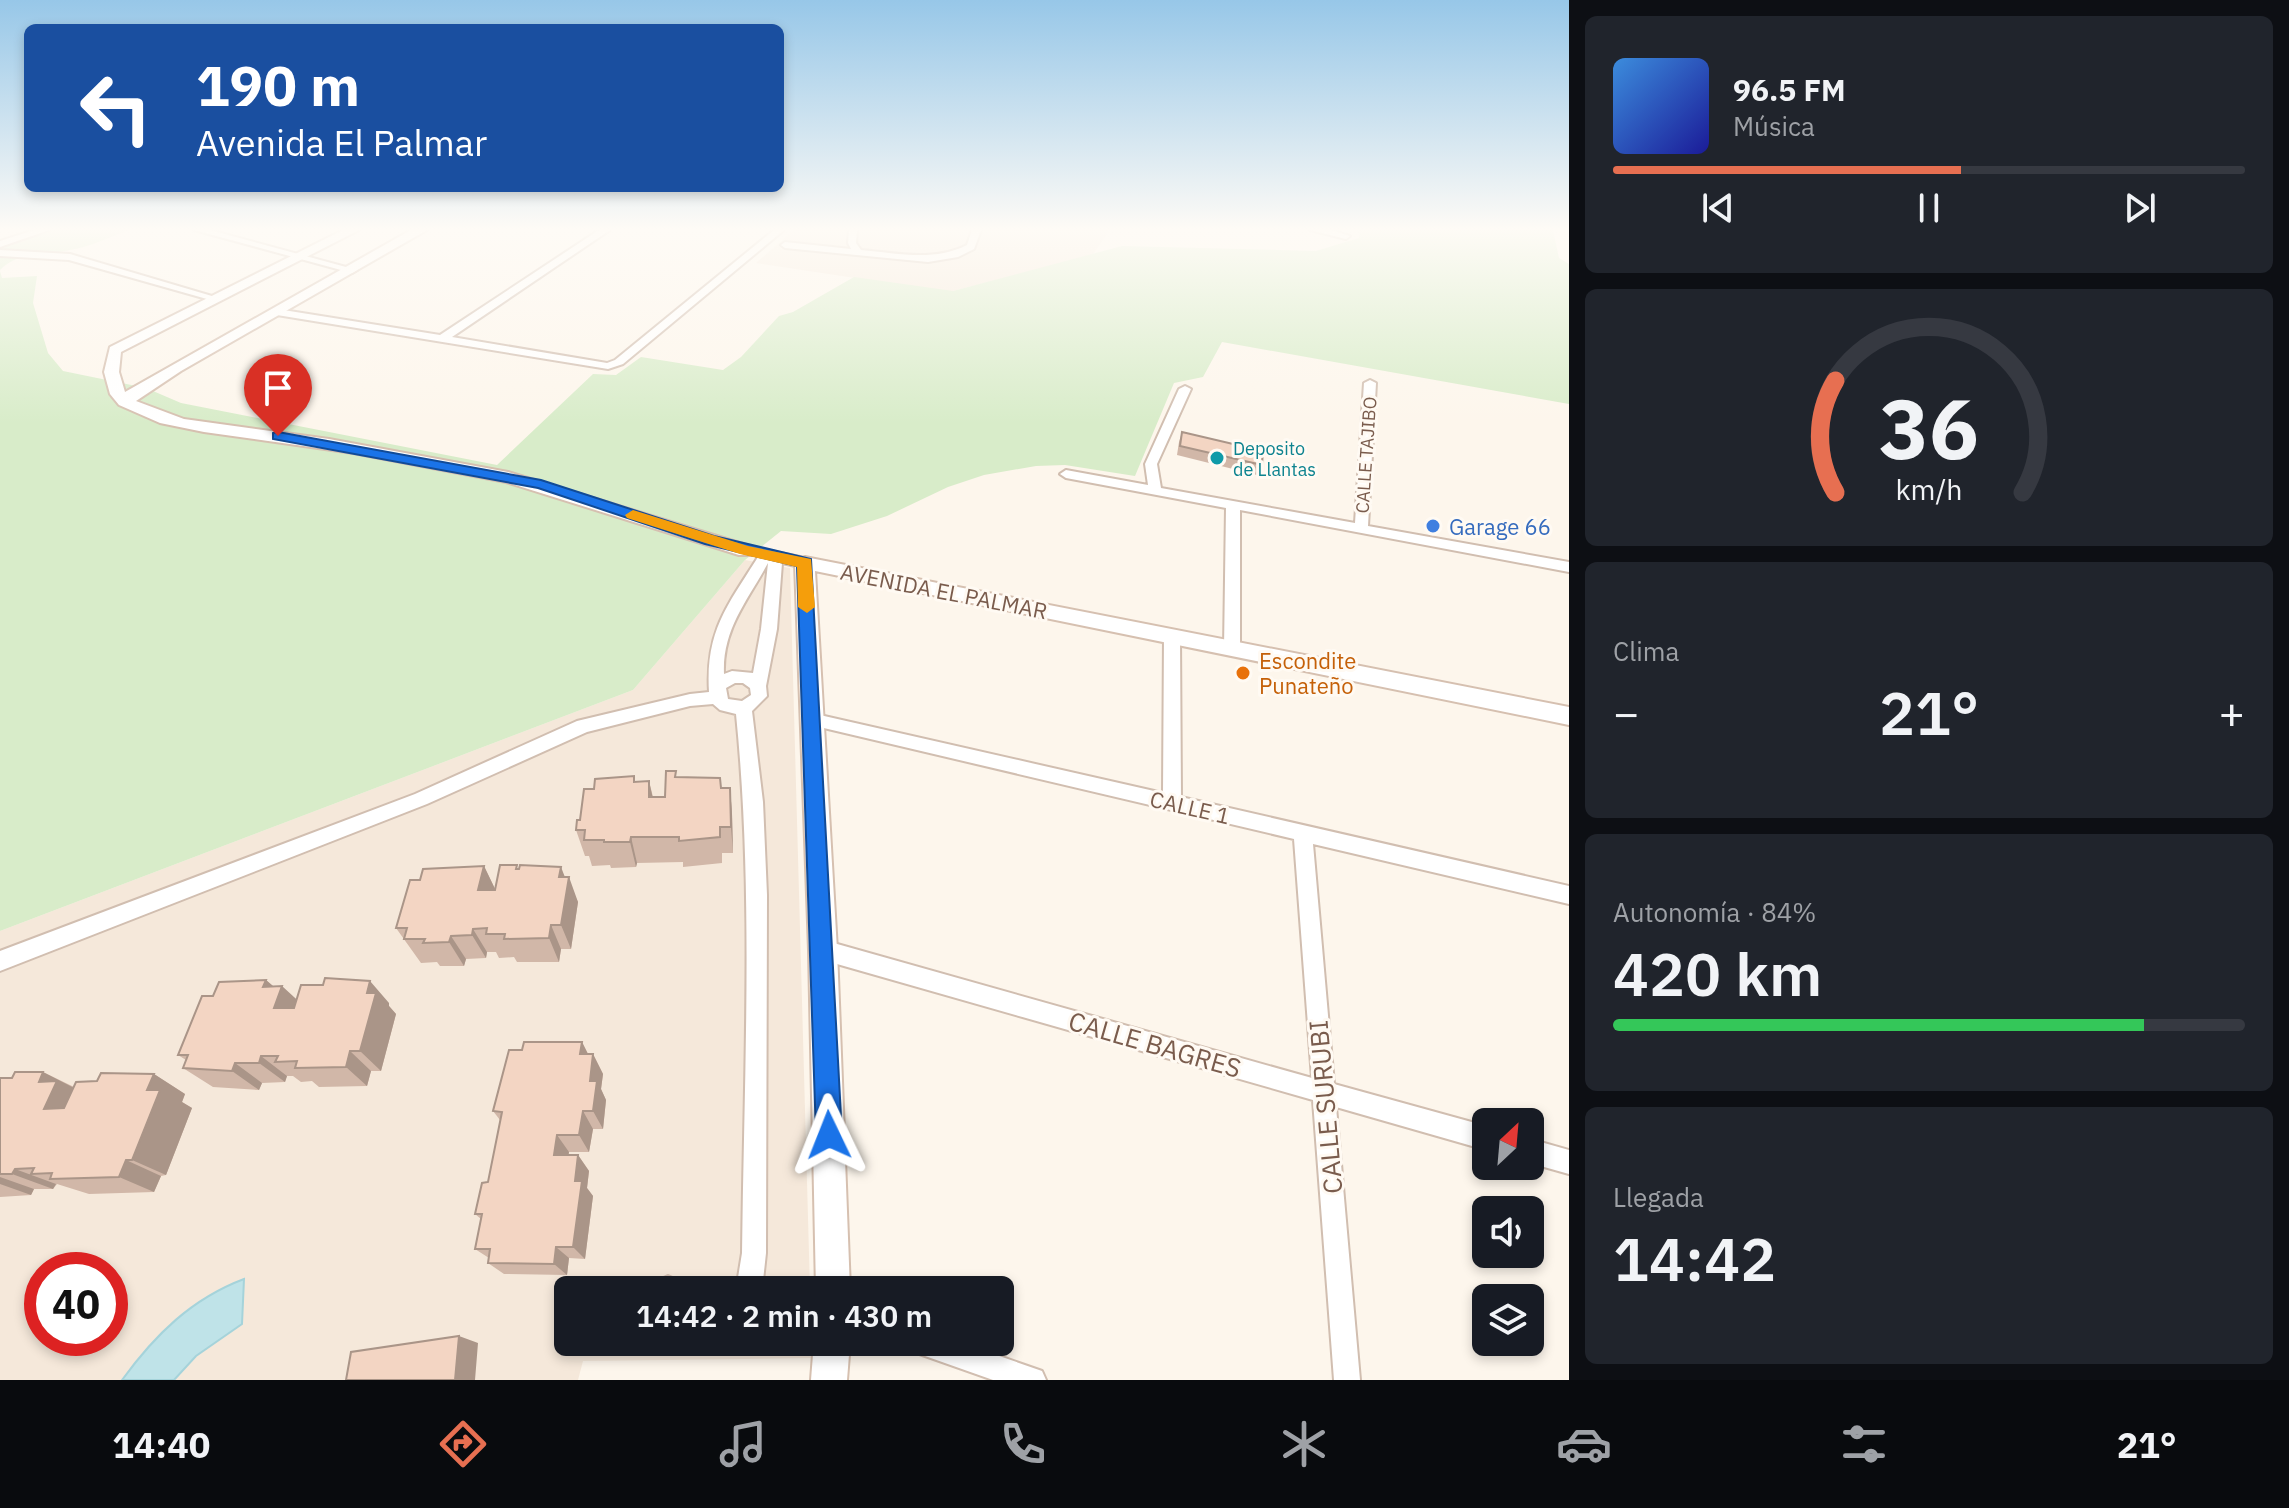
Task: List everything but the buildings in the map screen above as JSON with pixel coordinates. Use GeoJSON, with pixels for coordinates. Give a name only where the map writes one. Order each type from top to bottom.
{"type":"FeatureCollection","features":[{"type":"Feature","properties":{"kind":"street"},"geometry":{"type":"LineString","coordinates":[[201,294],[217,299]]}},
{"type":"Feature","properties":{"kind":"street"},"geometry":{"type":"LineString","coordinates":[[226,294],[115,350],[110,364],[113,383],[125,402],[176,368],[308,294]]}},
{"type":"Feature","properties":{"kind":"street"},"geometry":{"type":"LineString","coordinates":[[442,339],[509,294]]}},
{"type":"Feature","properties":{"kind":"street"},"geometry":{"type":"LineString","coordinates":[[277,312],[608,366],[619,362],[701,294]]}},
{"type":"Feature","properties":{"kind":"street","name":"CALLE TAJIBO"},"geometry":{"type":"LineString","coordinates":[[1361,528],[1370,383]]}},
{"type":"Feature","properties":{"kind":"street"},"geometry":{"type":"LineString","coordinates":[[1155,491],[1151,464],[1185,389]]}},
{"type":"Feature","properties":{"kind":"street","name":"AVENIDA EL PALMAR"},"geometry":{"type":"LineString","coordinates":[[125,402],[159,417],[197,427],[293,438],[541,484],[746,551],[1569,716]]}},
{"type":"Feature","properties":{"kind":"street"},"geometry":{"type":"LineString","coordinates":[[1066,474],[1569,567]]}},
{"type":"Feature","properties":{"kind":"street"},"geometry":{"type":"LineString","coordinates":[[1232,649],[1233,506]]}},
{"type":"Feature","properties":{"kind":"street"},"geometry":{"type":"LineString","coordinates":[[771,556],[769,629],[758,686],[759,696],[744,708],[727,707],[717,694],[714,659],[718,638],[728,614],[771,556]]}},
{"type":"Feature","properties":{"kind":"street"},"geometry":{"type":"LineString","coordinates":[[805,563],[823,950],[833,1276]]}},
{"type":"Feature","properties":{"kind":"street"},"geometry":{"type":"LineString","coordinates":[[1172,637],[1172,803]]}},
{"type":"Feature","properties":{"kind":"street"},"geometry":{"type":"LineString","coordinates":[[0,961],[421,799],[583,726],[717,694],[725,680],[739,676],[747,677],[758,686]]}},
{"type":"Feature","properties":{"kind":"street"},"geometry":{"type":"LineString","coordinates":[[744,708],[754,802],[757,895],[754,1253],[751,1276]]}},
{"type":"Feature","properties":{"kind":"street","name":"CALLE 1"},"geometry":{"type":"LineString","coordinates":[[811,719],[1569,895]]}},
{"type":"Feature","properties":{"kind":"street","name":"CALLE SURUBI"},"geometry":{"type":"LineString","coordinates":[[1303,833],[1347,1380]]}},
{"type":"Feature","properties":{"kind":"street","name":"CALLE BAGRES"},"geometry":{"type":"LineString","coordinates":[[823,950],[1472,1134]]}},
{"type":"Feature","properties":{"kind":"street"},"geometry":{"type":"LineString","coordinates":[[1544,1155],[1569,1162]]}},
{"type":"Feature","properties":{"kind":"street"},"geometry":{"type":"LineString","coordinates":[[829,1380],[831,1356]]}},
{"type":"Feature","properties":{"kind":"street"},"geometry":{"type":"LineString","coordinates":[[962,1356],[1033,1380]]}},
{"type":"Feature","properties":{"kind":"shaded area"},"geometry":{"type":"Polygon","coordinates":[[[745,560],[790,568],[810,1276],[554,1276],[554,1356],[812,1358],[583,1361],[578,1380],[0,1380],[0,931],[633,690],[745,560]]]}},
{"type":"Feature","properties":{"kind":"green space"},"geometry":{"type":"Polygon","coordinates":[[[0,294],[34,294],[33,303],[48,353],[63,371],[146,388],[181,403],[497,465],[593,374],[616,375],[641,357],[723,370],[741,357],[779,316],[793,312],[824,294],[1569,294],[1569,404],[1222,342],[1203,377],[1174,383],[1135,476],[1065,465],[1036,466],[984,475],[948,487],[887,516],[831,534],[781,531],[745,560],[633,690],[0,931],[0,294]]]}},
{"type":"Feature","properties":{"kind":"water"},"geometry":{"type":"Polygon","coordinates":[[[244,1279],[242,1324],[196,1356],[174,1380],[122,1380],[176,1320],[207,1297],[244,1279]]]}},
{"type":"Feature","properties":{"kind":"slow traffic"},"geometry":{"type":"LineString","coordinates":[[633,515],[746,551],[805,563],[807,607]]}},
{"type":"Feature","properties":{"kind":"place","name":"Deposito de Llantas"},"geometry":{"type":"Point","coordinates":[1217,458]}},
{"type":"Feature","properties":{"kind":"place","name":"Garage 66"},"geometry":{"type":"Point","coordinates":[1433,526]}},
{"type":"Feature","properties":{"kind":"place","name":"Escondite Punateño"},"geometry":{"type":"Point","coordinates":[1243,673]}},
{"type":"Feature","properties":{"kind":"route"},"geometry":{"type":"LineString","coordinates":[[278,436],[541,484],[746,551],[805,563],[829,1135]]}}]}
